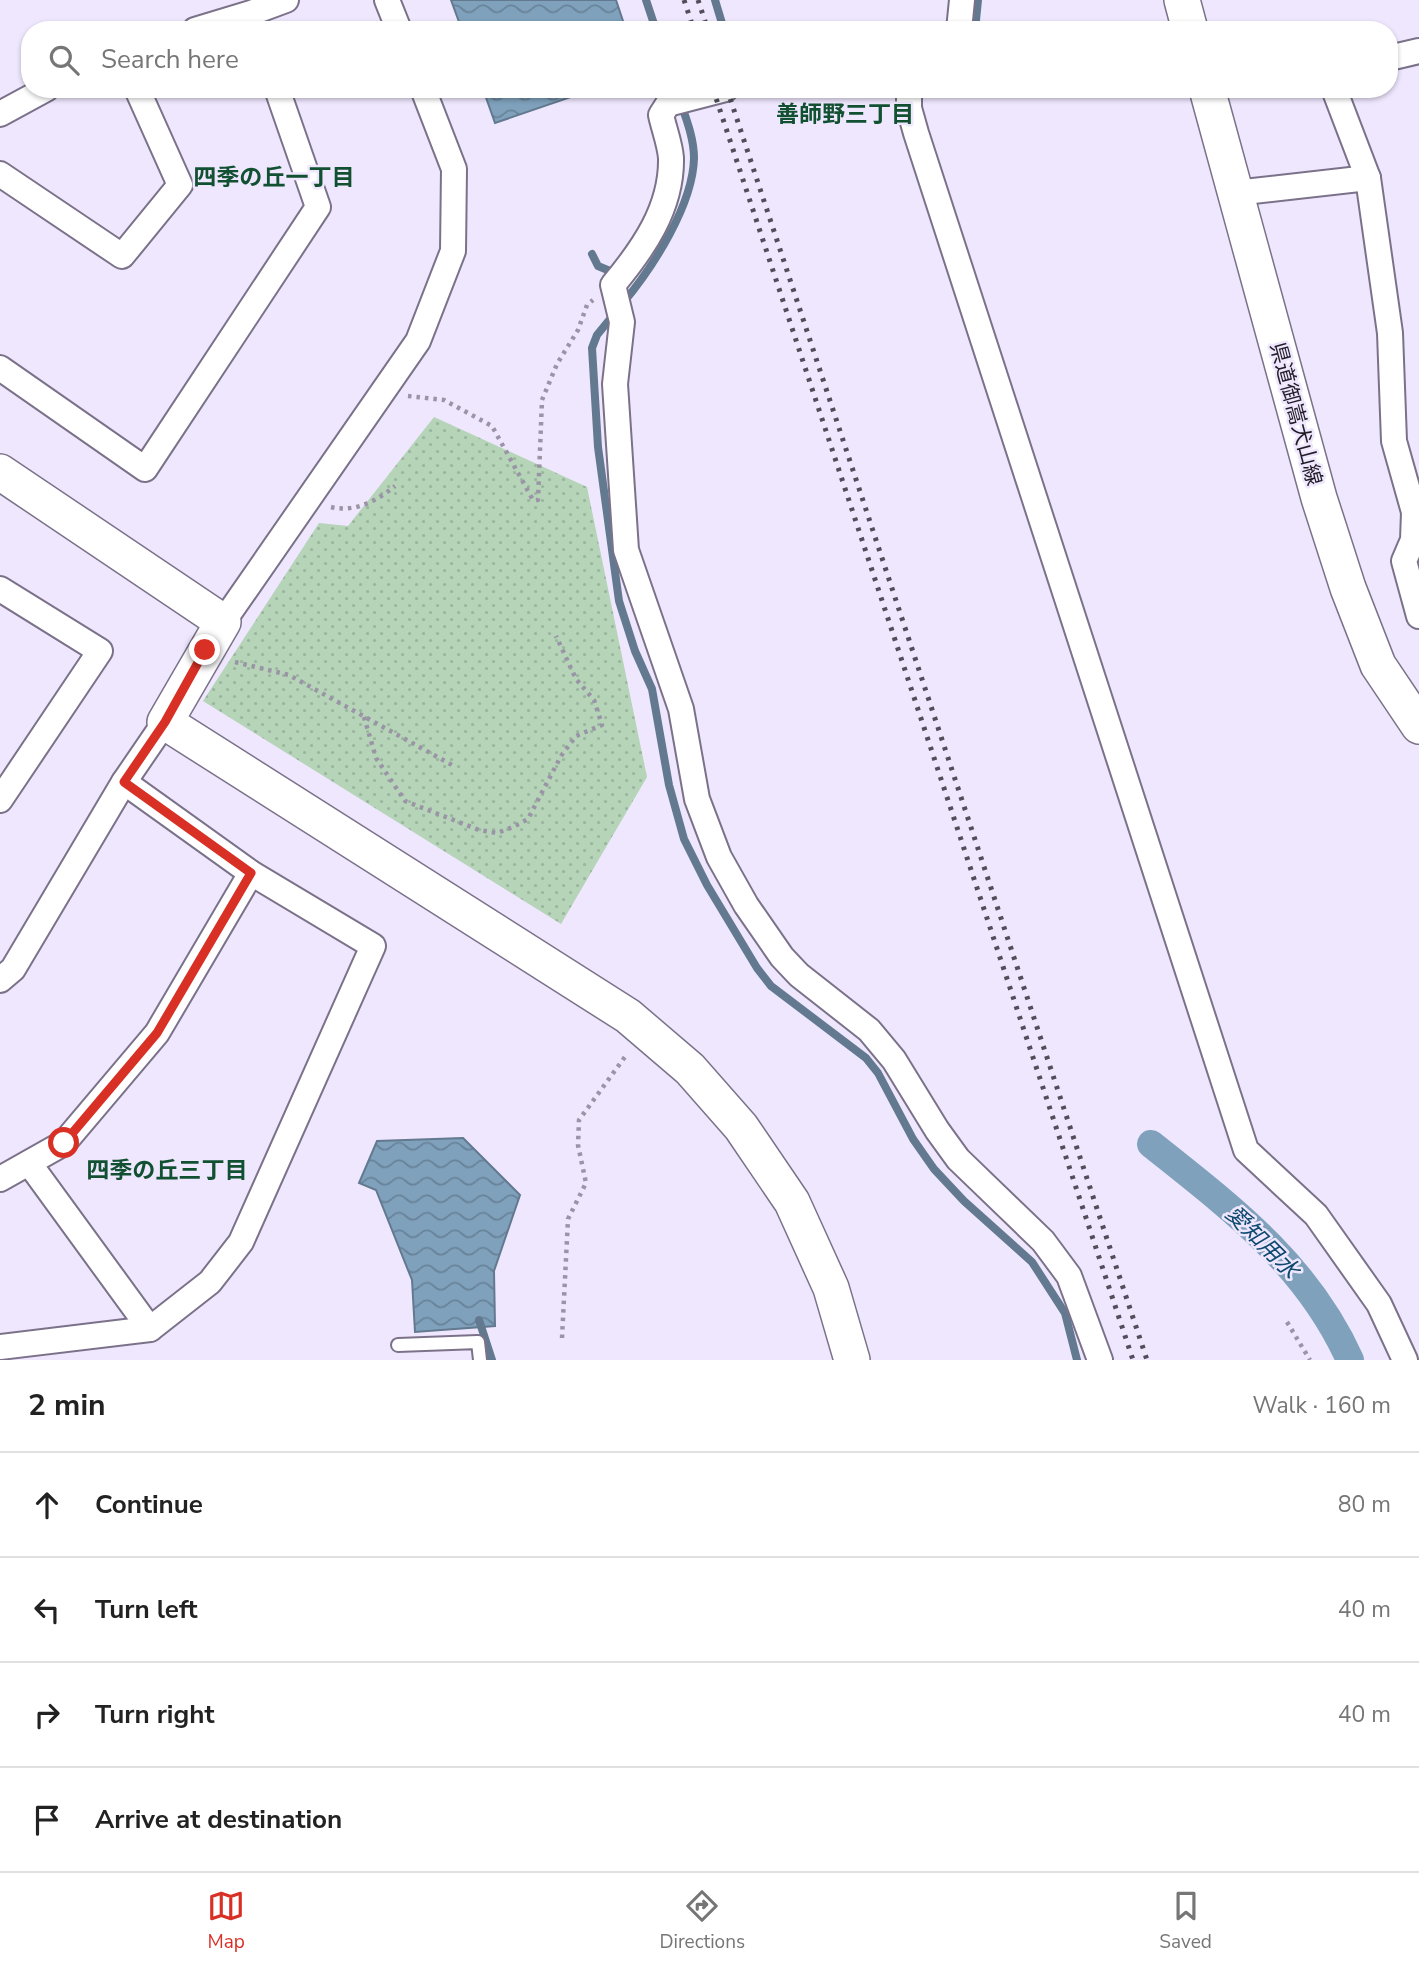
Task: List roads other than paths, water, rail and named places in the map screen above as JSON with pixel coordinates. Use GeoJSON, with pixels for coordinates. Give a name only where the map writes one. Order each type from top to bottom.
{"type":"FeatureCollection","features":[{"type":"Feature","properties":{"kind":"street"},"geometry":{"type":"LineString","coordinates":[[255,21],[286,0]]}},
{"type":"Feature","properties":{"kind":"street"},"geometry":{"type":"LineString","coordinates":[[387,0],[395,21]]}},
{"type":"Feature","properties":{"kind":"street"},"geometry":{"type":"LineString","coordinates":[[960,21],[962,0]]}},
{"type":"Feature","properties":{"kind":"street"},"geometry":{"type":"LineString","coordinates":[[1182,0],[1188,21]]}},
{"type":"Feature","properties":{"kind":"street"},"geometry":{"type":"LineString","coordinates":[[1398,55],[1419,51]]}},
{"type":"Feature","properties":{"kind":"street"},"geometry":{"type":"LineString","coordinates":[[0,114],[29,98]]}},
{"type":"Feature","properties":{"kind":"street"},"geometry":{"type":"LineString","coordinates":[[0,174],[122,256],[180,186],[141,98]]}},
{"type":"Feature","properties":{"kind":"street"},"geometry":{"type":"LineString","coordinates":[[0,368],[145,469],[318,207],[280,98]]}},
{"type":"Feature","properties":{"kind":"street"},"geometry":{"type":"LineString","coordinates":[[0,980],[13,969],[124,782],[165,722],[214,636],[418,341],[453,251],[454,169],[426,98]]}},
{"type":"Feature","properties":{"kind":"street"},"geometry":{"type":"LineString","coordinates":[[698,98],[668,104],[661,115],[671,157],[667,198],[640,253],[613,285],[622,322],[615,384],[626,550],[681,709],[697,799],[719,856],[746,905],[782,957],[799,975],[869,1030],[894,1060],[958,1159],[1043,1241],[1063,1267],[1069,1276],[1100,1360]]}},
{"type":"Feature","properties":{"kind":"street"},"geometry":{"type":"LineString","coordinates":[[909,98],[915,133],[1245,1150],[1316,1215],[1379,1304],[1405,1360]]}},
{"type":"Feature","properties":{"kind":"street","name":"県道御嵩犬山線"},"geometry":{"type":"LineString","coordinates":[[1214,98],[1236,193],[1319,498],[1348,589],[1378,665],[1417,717]]}},
{"type":"Feature","properties":{"kind":"street"},"geometry":{"type":"LineString","coordinates":[[1337,98],[1368,178],[1390,333],[1394,441],[1414,512],[1411,559],[1419,616]]}},
{"type":"Feature","properties":{"kind":"street"},"geometry":{"type":"LineString","coordinates":[[1236,193],[1368,178]]}},
{"type":"Feature","properties":{"kind":"street"},"geometry":{"type":"LineString","coordinates":[[0,472],[214,636]]}},
{"type":"Feature","properties":{"kind":"street"},"geometry":{"type":"LineString","coordinates":[[0,589],[100,651],[0,800]]}},
{"type":"Feature","properties":{"kind":"street"},"geometry":{"type":"LineString","coordinates":[[165,722],[628,1016],[690,1069],[741,1127],[792,1202],[831,1288],[852,1360]]}},
{"type":"Feature","properties":{"kind":"street"},"geometry":{"type":"LineString","coordinates":[[0,1347],[150,1329],[210,1282],[241,1242],[373,946],[251,873],[124,782]]}},
{"type":"Feature","properties":{"kind":"street"},"geometry":{"type":"LineString","coordinates":[[0,1179],[64,1143],[157,1033],[251,873]]}},
{"type":"Feature","properties":{"kind":"street"},"geometry":{"type":"LineString","coordinates":[[29,1163],[150,1329]]}},
{"type":"Feature","properties":{"kind":"lane"},"geometry":{"type":"LineString","coordinates":[[398,1345],[478,1342],[480,1360]]}},
{"type":"Feature","properties":{"kind":"water"},"geometry":{"type":"Polygon","coordinates":[[[451,0],[616,0],[623,21],[459,21],[451,0]]]}},
{"type":"Feature","properties":{"kind":"water"},"geometry":{"type":"Polygon","coordinates":[[[486,98],[568,98],[495,123],[486,98]]]}},
{"type":"Feature","properties":{"kind":"water"},"geometry":{"type":"Polygon","coordinates":[[[463,1138],[520,1195],[494,1271],[495,1326],[415,1332],[412,1280],[376,1190],[359,1183],[377,1141],[463,1138]]]}},
{"type":"Feature","properties":{"kind":"waterway"},"geometry":{"type":"LineString","coordinates":[[646,0],[653,21]]}},
{"type":"Feature","properties":{"kind":"waterway"},"geometry":{"type":"LineString","coordinates":[[715,0],[721,21]]}},
{"type":"Feature","properties":{"kind":"waterway"},"geometry":{"type":"LineString","coordinates":[[976,21],[978,0]]}},
{"type":"Feature","properties":{"kind":"waterway"},"geometry":{"type":"LineString","coordinates":[[623,303],[658,254],[687,195],[694,158],[688,123],[679,98]]}},
{"type":"Feature","properties":{"kind":"waterway"},"geometry":{"type":"LineString","coordinates":[[592,254],[598,266],[610,271]]}},
{"type":"Feature","properties":{"kind":"waterway"},"geometry":{"type":"LineString","coordinates":[[615,313],[597,335],[592,348],[598,447],[619,601],[635,651],[652,689],[669,785],[684,839],[707,885],[757,968],[771,986],[866,1058],[878,1073],[913,1139],[934,1169],[964,1201],[1032,1262],[1065,1313],[1077,1360]]}},
{"type":"Feature","properties":{"kind":"waterway","name":"愛知用水"},"geometry":{"type":"LineString","coordinates":[[1151,1144],[1237,1215],[1289,1266],[1312,1295],[1350,1360]]}},
{"type":"Feature","properties":{"kind":"waterway"},"geometry":{"type":"LineString","coordinates":[[479,1320],[492,1360]]}},
{"type":"Feature","properties":{"kind":"railway"},"geometry":{"type":"LineString","coordinates":[[684,0],[691,21]]}},
{"type":"Feature","properties":{"kind":"railway"},"geometry":{"type":"LineString","coordinates":[[698,0],[705,21]]}},
{"type":"Feature","properties":{"kind":"railway"},"geometry":{"type":"LineString","coordinates":[[716,98],[1133,1360]]}},
{"type":"Feature","properties":{"kind":"railway"},"geometry":{"type":"LineString","coordinates":[[730,98],[1147,1360]]}},
{"type":"Feature","properties":{"kind":"district","name":"善師野三丁目"},"geometry":{"type":"Point","coordinates":[845,114]}},
{"type":"Feature","properties":{"kind":"district","name":"四季の丘一丁目"},"geometry":{"type":"Point","coordinates":[274,177]}},
{"type":"Feature","properties":{"kind":"district","name":"四季の丘三丁目"},"geometry":{"type":"Point","coordinates":[167,1170]}}]}
